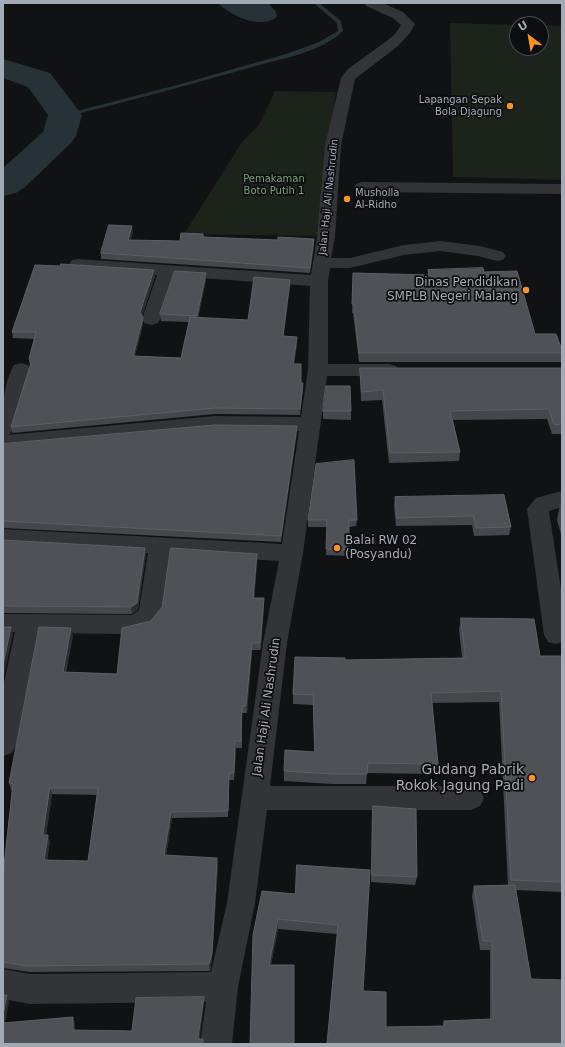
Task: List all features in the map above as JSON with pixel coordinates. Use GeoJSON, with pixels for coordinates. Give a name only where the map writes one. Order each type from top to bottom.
{"type":"FeatureCollection","features":[{"type":"Feature","properties":{"kind":"street","name":"Jalan Haji Ali Nashrudin"},"geometry":{"type":"LineString","coordinates":[[216,1044],[223,987],[241,903],[275,643],[292,553],[318,370],[321,272],[326,237],[333,145],[348,78],[353,72],[397,39],[407,29],[408,24],[398,15],[371,3]]}},
{"type":"Feature","properties":{"kind":"street"},"geometry":{"type":"LineString","coordinates":[[362,187],[562,189]]}},
{"type":"Feature","properties":{"kind":"street"},"geometry":{"type":"LineString","coordinates":[[78,264],[167,270],[321,272],[350,263],[404,250],[440,246],[480,251],[497,256]]}},
{"type":"Feature","properties":{"kind":"street"},"geometry":{"type":"LineString","coordinates":[[152,319],[167,270]]}},
{"type":"Feature","properties":{"kind":"street"},"geometry":{"type":"LineString","coordinates":[[3,429],[21,369]]}},
{"type":"Feature","properties":{"kind":"street"},"geometry":{"type":"LineString","coordinates":[[318,370],[405,370]]}},
{"type":"Feature","properties":{"kind":"street"},"geometry":{"type":"LineString","coordinates":[[3,442],[215,423],[310,424]]}},
{"type":"Feature","properties":{"kind":"street"},"geometry":{"type":"LineString","coordinates":[[556,635],[538,509],[544,503],[562,499]]}},
{"type":"Feature","properties":{"kind":"street"},"geometry":{"type":"LineString","coordinates":[[3,537],[292,553]]}},
{"type":"Feature","properties":{"kind":"street"},"geometry":{"type":"LineString","coordinates":[[3,623],[125,625],[143,620],[150,613],[160,546]]}},
{"type":"Feature","properties":{"kind":"street"},"geometry":{"type":"LineString","coordinates":[[3,745],[29,624]]}},
{"type":"Feature","properties":{"kind":"street"},"geometry":{"type":"LineString","coordinates":[[255,798],[471,798]]}},
{"type":"Feature","properties":{"kind":"street"},"geometry":{"type":"LineString","coordinates":[[3,984],[30,989],[223,987]]}},
{"type":"Feature","properties":{"kind":"green space","name":"Lapangan Sepak Bola Djagung"},"geometry":{"type":"Polygon","coordinates":[[[450,23],[509,25],[509,56],[549,56],[549,25],[562,26],[562,180],[453,177],[450,23]]]}},
{"type":"Feature","properties":{"kind":"green space","name":"Pemakaman Boto Putih 1"},"geometry":{"type":"Polygon","coordinates":[[[275,91],[336,92],[318,236],[184,234],[242,142],[259,125],[275,91]]]}},
{"type":"Feature","properties":{"kind":"shaded area"},"geometry":{"type":"Polygon","coordinates":[[[218,3],[268,3],[276,12],[277,17],[270,21],[263,22],[246,20],[238,17],[218,3]]]}},
{"type":"Feature","properties":{"kind":"building"},"geometry":{"type":"Polygon","coordinates":[[[109,225],[132,226],[128,240],[180,241],[181,233],[203,234],[203,237],[278,240],[278,237],[314,239],[310,268],[101,253],[109,225]]]}},
{"type":"Feature","properties":{"kind":"building"},"geometry":{"type":"Polygon","coordinates":[[[61,264],[154,270],[140,312],[143,318],[133,356],[181,358],[190,317],[248,320],[254,277],[290,280],[283,336],[297,337],[293,364],[301,364],[301,383],[303,383],[300,409],[215,408],[11,427],[31,363],[29,359],[36,332],[12,332],[35,265],[60,266],[61,264]]]}},
{"type":"Feature","properties":{"kind":"building"},"geometry":{"type":"Polygon","coordinates":[[[483,268],[484,272],[517,271],[535,334],[556,334],[562,353],[359,353],[354,304],[352,304],[353,273],[429,275],[428,270],[483,268]]]}},
{"type":"Feature","properties":{"kind":"building"},"geometry":{"type":"Polygon","coordinates":[[[175,271],[206,273],[197,316],[160,314],[175,271]]]}},
{"type":"Feature","properties":{"kind":"building"},"geometry":{"type":"Polygon","coordinates":[[[360,368],[562,368],[562,424],[554,425],[549,409],[450,411],[460,452],[390,453],[383,390],[362,392],[360,368]]]}},
{"type":"Feature","properties":{"kind":"building"},"geometry":{"type":"Polygon","coordinates":[[[326,386],[350,386],[351,411],[323,411],[326,386]]]}},
{"type":"Feature","properties":{"kind":"building"},"geometry":{"type":"Polygon","coordinates":[[[215,425],[297,426],[281,536],[3,521],[3,444],[215,425]]]}},
{"type":"Feature","properties":{"kind":"building"},"geometry":{"type":"Polygon","coordinates":[[[354,460],[357,520],[349,520],[349,550],[326,549],[327,520],[308,520],[316,464],[354,460]]]}},
{"type":"Feature","properties":{"kind":"building"},"geometry":{"type":"Polygon","coordinates":[[[504,495],[511,527],[476,528],[473,516],[397,518],[395,497],[504,495]]]}},
{"type":"Feature","properties":{"kind":"building"},"geometry":{"type":"Polygon","coordinates":[[[3,540],[145,548],[137,603],[131,607],[3,606],[3,540]]]}},
{"type":"Feature","properties":{"kind":"building"},"geometry":{"type":"Polygon","coordinates":[[[171,548],[257,554],[253,598],[264,598],[260,643],[252,643],[246,706],[242,706],[241,741],[235,741],[234,773],[229,773],[228,811],[171,812],[164,855],[217,858],[212,953],[209,964],[28,966],[3,962],[3,875],[13,784],[9,783],[39,627],[71,628],[63,672],[117,674],[122,628],[151,621],[162,607],[171,548]],[[50,788],[43,835],[48,835],[44,860],[88,861],[98,788],[50,788]]]}},
{"type":"Feature","properties":{"kind":"building"},"geometry":{"type":"Polygon","coordinates":[[[461,618],[534,619],[540,656],[562,656],[562,882],[511,880],[501,691],[431,693],[438,764],[368,763],[367,774],[332,774],[284,771],[285,750],[315,752],[313,695],[293,694],[295,657],[345,658],[345,660],[465,658],[461,618]]]}},
{"type":"Feature","properties":{"kind":"building"},"geometry":{"type":"Polygon","coordinates":[[[3,627],[11,627],[3,665],[3,627]]]}},
{"type":"Feature","properties":{"kind":"building"},"geometry":{"type":"Polygon","coordinates":[[[373,806],[416,809],[417,877],[372,875],[373,806]]]}},
{"type":"Feature","properties":{"kind":"building"},"geometry":{"type":"Polygon","coordinates":[[[297,865],[370,870],[363,991],[386,992],[386,1027],[444,1026],[444,1021],[493,1019],[492,941],[483,941],[474,886],[515,885],[531,979],[562,980],[562,1044],[327,1044],[338,925],[278,919],[269,965],[294,965],[294,1044],[250,1044],[253,935],[262,891],[295,894],[297,865]]]}},
{"type":"Feature","properties":{"kind":"building"},"geometry":{"type":"Polygon","coordinates":[[[3,995],[7,995],[3,1015],[3,995]]]}},
{"type":"Feature","properties":{"kind":"building"},"geometry":{"type":"Polygon","coordinates":[[[204,997],[198,1037],[199,1039],[203,1039],[203,1044],[3,1044],[3,1023],[73,1017],[73,1030],[132,1031],[136,998],[204,997]]]}},
{"type":"Feature","properties":{"kind":"waterway"},"geometry":{"type":"LineString","coordinates":[[65,115],[207,79],[310,48],[331,38],[341,31],[339,22],[316,3]]}},
{"type":"Feature","properties":{"kind":"waterway"},"geometry":{"type":"LineString","coordinates":[[3,68],[39,80],[65,115],[59,136],[12,179],[3,185]]}},
{"type":"Feature","properties":{"kind":"place","name":"Lapangan Sepak Bola Djagung"},"geometry":{"type":"Point","coordinates":[510,106]}},
{"type":"Feature","properties":{"kind":"place","name":"Musholla Al-Ridho"},"geometry":{"type":"Point","coordinates":[347,199]}},
{"type":"Feature","properties":{"kind":"place","name":"Dinas Pendidikan SMPLB Negeri Malang"},"geometry":{"type":"Point","coordinates":[526,290]}},
{"type":"Feature","properties":{"kind":"place","name":"Balai RW 02 (Posyandu)"},"geometry":{"type":"Point","coordinates":[337,548]}},
{"type":"Feature","properties":{"kind":"place","name":"Gudang Pabrik Rokok Jagung Padi"},"geometry":{"type":"Point","coordinates":[532,778]}}]}
